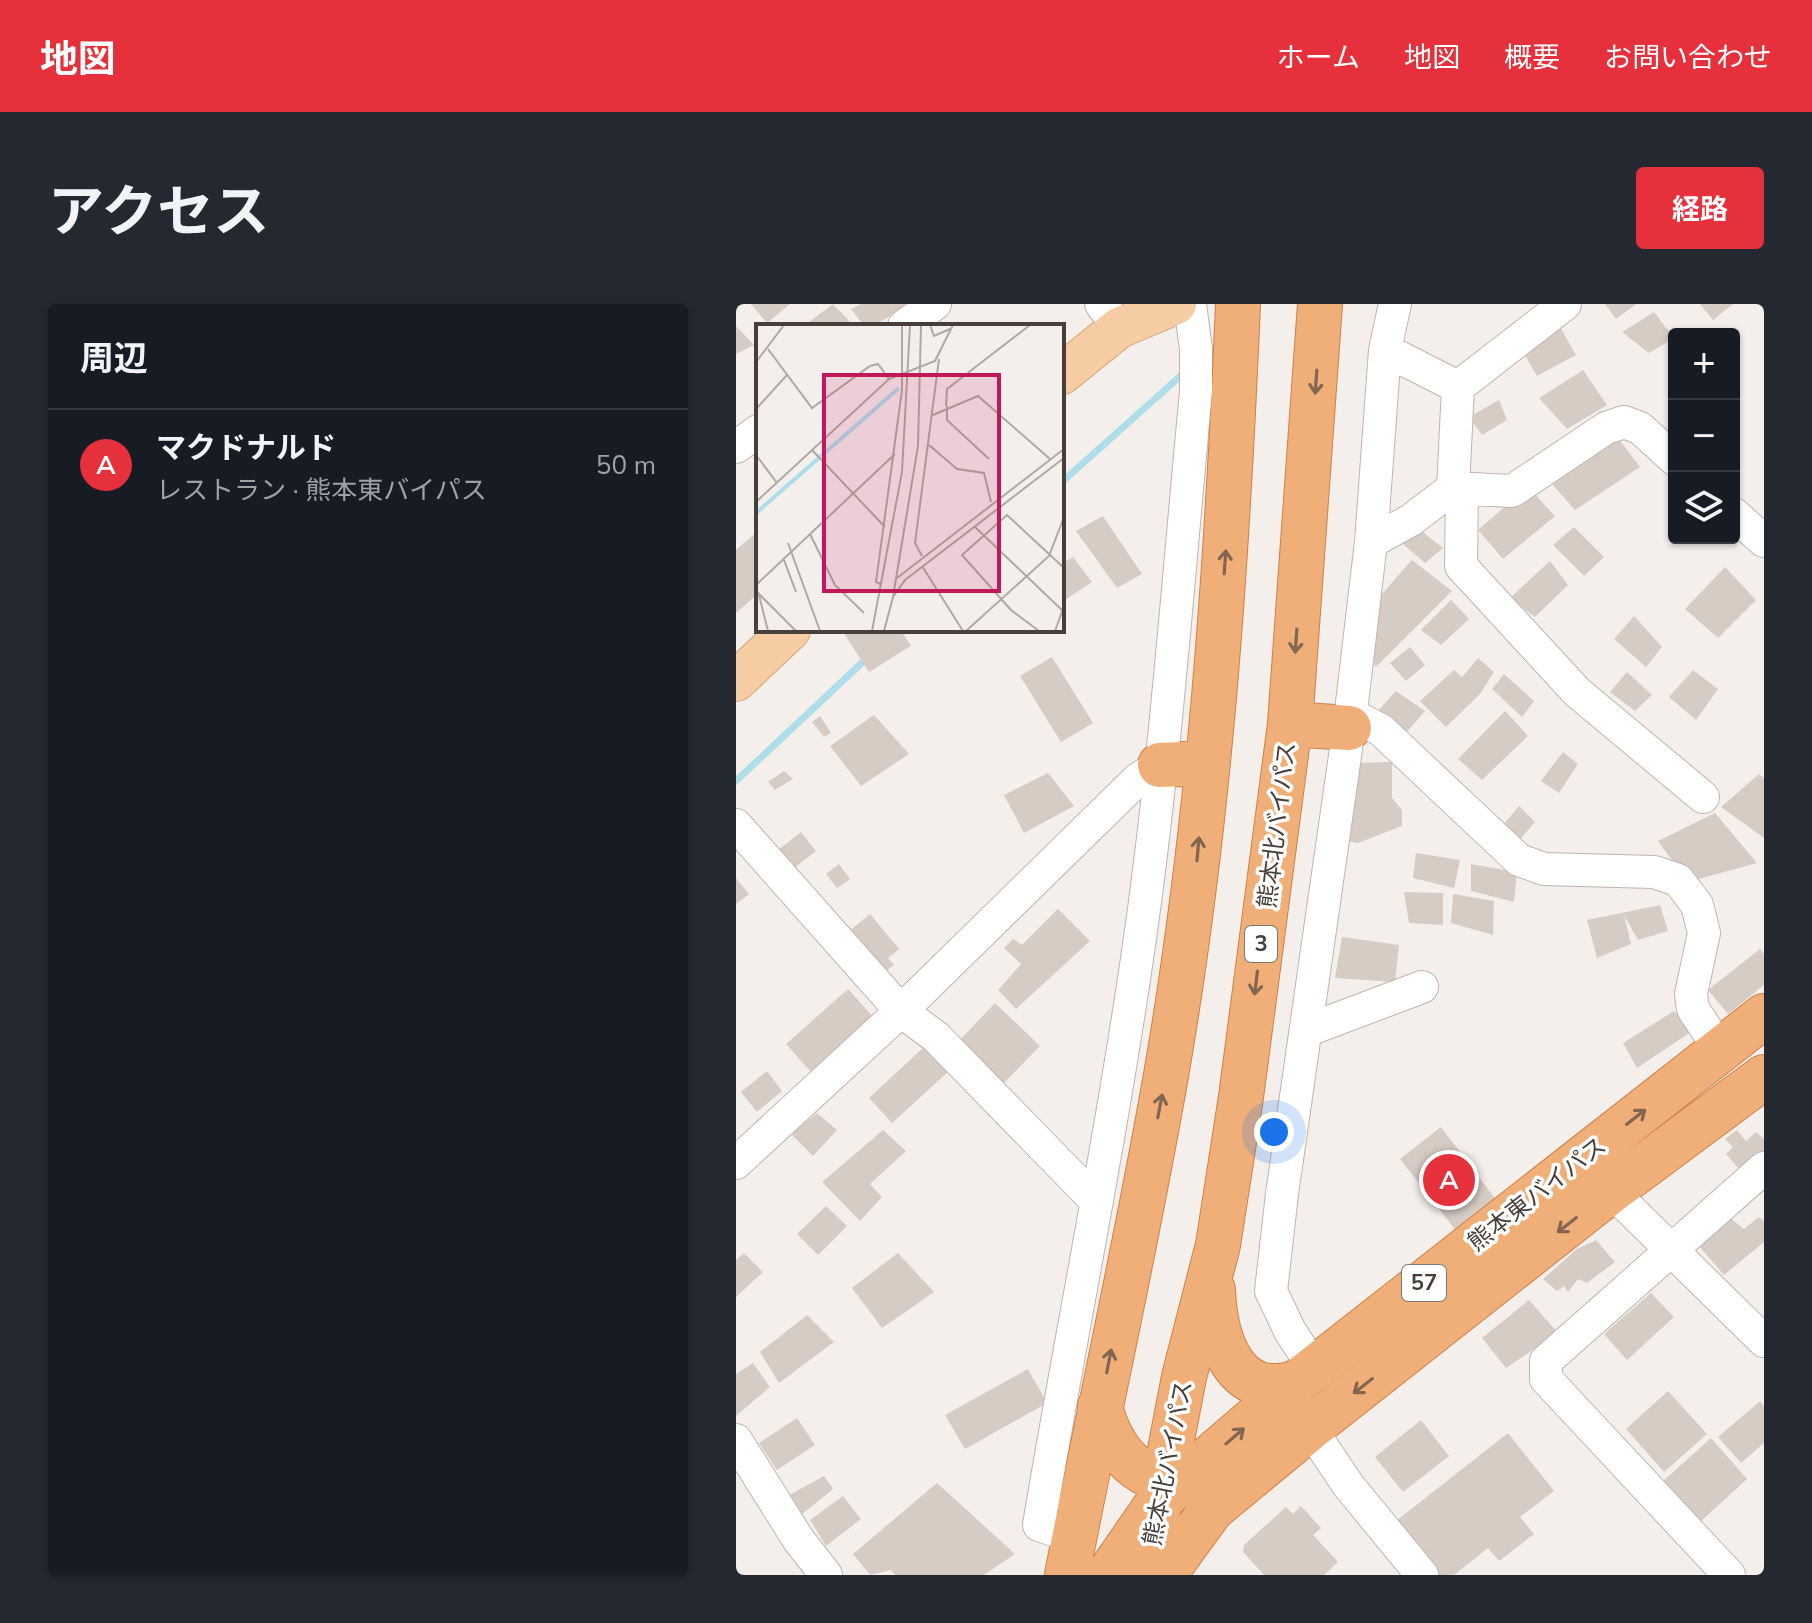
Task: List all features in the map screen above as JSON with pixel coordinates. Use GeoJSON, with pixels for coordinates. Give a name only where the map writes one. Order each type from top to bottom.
{"type":"FeatureCollection","features":[{"type":"Feature","properties":{"kind":"highway"},"geometry":{"type":"LineString","coordinates":[[1070,1556],[1165,1079],[1195,874],[1217,670],[1238,304]]}},
{"type":"Feature","properties":{"kind":"highway","name":"熊本北バイパス"},"geometry":{"type":"LineString","coordinates":[[1146,1575],[1167,1489],[1184,1377],[1212,1271],[1241,1097],[1290,724],[1320,304]]}},
{"type":"Feature","properties":{"kind":"highway"},"geometry":{"type":"LineString","coordinates":[[1290,724],[1349,721]]}},
{"type":"Feature","properties":{"kind":"highway"},"geometry":{"type":"LineString","coordinates":[[1160,765],[1205,763]]}},
{"type":"Feature","properties":{"kind":"highway","name":"熊本東バイパス"},"geometry":{"type":"LineString","coordinates":[[1108,1575],[1167,1489],[1306,1375],[1764,1016]]}},
{"type":"Feature","properties":{"kind":"highway","name":"熊本東バイパス"},"geometry":{"type":"LineString","coordinates":[[1164,1575],[1212,1509],[1612,1190],[1764,1077]]}},
{"type":"Feature","properties":{"kind":"highway"},"geometry":{"type":"LineString","coordinates":[[1212,1271],[1214,1316],[1221,1346],[1234,1366],[1262,1385],[1280,1388],[1306,1375]]}},
{"type":"Feature","properties":{"kind":"highway"},"geometry":{"type":"LineString","coordinates":[[1100,1406],[1106,1430],[1119,1452],[1139,1472],[1167,1489],[1222,1484],[1263,1467]]}},
{"type":"Feature","properties":{"kind":"main road"},"geometry":{"type":"LineString","coordinates":[[1064,372],[1110,316],[1176,304]]}},
{"type":"Feature","properties":{"kind":"main road"},"geometry":{"type":"LineString","coordinates":[[736,681],[788,632]]}},
{"type":"Feature","properties":{"kind":"street"},"geometry":{"type":"LineString","coordinates":[[907,324],[935,304]]}},
{"type":"Feature","properties":{"kind":"street"},"geometry":{"type":"LineString","coordinates":[[1070,1556],[1039,1525],[1138,951],[1160,765],[1196,392],[1196,349],[1190,304]]}},
{"type":"Feature","properties":{"kind":"street"},"geometry":{"type":"LineString","coordinates":[[1306,1375],[1271,1291],[1349,721],[1371,542],[1385,350],[1395,304]]}},
{"type":"Feature","properties":{"kind":"street"},"geometry":{"type":"LineString","coordinates":[[1458,387],[1565,304]]}},
{"type":"Feature","properties":{"kind":"street"},"geometry":{"type":"LineString","coordinates":[[1385,350],[1458,387]]}},
{"type":"Feature","properties":{"kind":"street"},"geometry":{"type":"LineString","coordinates":[[1458,387],[1461,566],[1577,692],[1703,797]]}},
{"type":"Feature","properties":{"kind":"street"},"geometry":{"type":"LineString","coordinates":[[1371,542],[1411,520],[1458,488],[1512,491],[1606,428],[1624,422],[1640,428],[1668,454]]}},
{"type":"Feature","properties":{"kind":"street"},"geometry":{"type":"LineString","coordinates":[[736,447],[756,432]]}},
{"type":"Feature","properties":{"kind":"street"},"geometry":{"type":"LineString","coordinates":[[1740,519],[1764,541]]}},
{"type":"Feature","properties":{"kind":"street"},"geometry":{"type":"LineString","coordinates":[[1349,721],[1381,730],[1519,860],[1544,869],[1654,872],[1678,880],[1697,905],[1704,933],[1691,994],[1693,1009],[1720,1050]]}},
{"type":"Feature","properties":{"kind":"street"},"geometry":{"type":"LineString","coordinates":[[736,1163],[901,1011],[1138,779],[1160,765]]}},
{"type":"Feature","properties":{"kind":"street"},"geometry":{"type":"LineString","coordinates":[[736,825],[901,1011],[936,1037],[1097,1202]]}},
{"type":"Feature","properties":{"kind":"street"},"geometry":{"type":"LineString","coordinates":[[1308,1030],[1422,987]]}},
{"type":"Feature","properties":{"kind":"street"},"geometry":{"type":"LineString","coordinates":[[1578,1163],[1612,1190],[1764,1341]]}},
{"type":"Feature","properties":{"kind":"street"},"geometry":{"type":"LineString","coordinates":[[1729,1575],[1546,1379],[1546,1361],[1764,1168]]}},
{"type":"Feature","properties":{"kind":"street"},"geometry":{"type":"LineString","coordinates":[[1310,1428],[1348,1485],[1422,1575]]}},
{"type":"Feature","properties":{"kind":"street"},"geometry":{"type":"LineString","coordinates":[[736,1440],[798,1539],[826,1575]]}},
{"type":"Feature","properties":{"kind":"building"},"geometry":{"type":"Polygon","coordinates":[[[751,304],[790,304],[767,323],[751,304]]]}},
{"type":"Feature","properties":{"kind":"building"},"geometry":{"type":"Polygon","coordinates":[[[833,304],[852,324],[811,324],[809,322],[833,304]]]}},
{"type":"Feature","properties":{"kind":"building"},"geometry":{"type":"Polygon","coordinates":[[[861,304],[904,304],[906,307],[876,324],[862,324],[851,309],[861,304]]]}},
{"type":"Feature","properties":{"kind":"building"},"geometry":{"type":"Polygon","coordinates":[[[1605,304],[1636,304],[1616,319],[1605,304]]]}},
{"type":"Feature","properties":{"kind":"building"},"geometry":{"type":"Polygon","coordinates":[[[1700,304],[1733,304],[1713,320],[1700,304]]]}},
{"type":"Feature","properties":{"kind":"building"},"geometry":{"type":"Polygon","coordinates":[[[1654,312],[1668,330],[1668,342],[1649,353],[1622,332],[1654,312]]]}},
{"type":"Feature","properties":{"kind":"building"},"geometry":{"type":"Polygon","coordinates":[[[736,326],[754,345],[736,354],[736,326]]]}},
{"type":"Feature","properties":{"kind":"building"},"geometry":{"type":"Polygon","coordinates":[[[1560,327],[1576,355],[1537,376],[1522,350],[1560,327]]]}},
{"type":"Feature","properties":{"kind":"building"},"geometry":{"type":"Polygon","coordinates":[[[1583,370],[1607,405],[1567,429],[1539,398],[1583,370]]]}},
{"type":"Feature","properties":{"kind":"building"},"geometry":{"type":"Polygon","coordinates":[[[1499,400],[1507,420],[1482,435],[1469,417],[1499,400]]]}},
{"type":"Feature","properties":{"kind":"building"},"geometry":{"type":"Polygon","coordinates":[[[1617,437],[1640,467],[1575,510],[1552,484],[1617,437]]]}},
{"type":"Feature","properties":{"kind":"building"},"geometry":{"type":"Polygon","coordinates":[[[1528,487],[1555,516],[1503,559],[1478,530],[1528,487]]]}},
{"type":"Feature","properties":{"kind":"building"},"geometry":{"type":"Polygon","coordinates":[[[1103,516],[1142,574],[1117,588],[1076,531],[1103,516]]]}},
{"type":"Feature","properties":{"kind":"building"},"geometry":{"type":"Polygon","coordinates":[[[1414,525],[1443,548],[1425,563],[1396,538],[1414,525]]]}},
{"type":"Feature","properties":{"kind":"building"},"geometry":{"type":"Polygon","coordinates":[[[1574,527],[1604,557],[1584,576],[1553,545],[1574,527]]]}},
{"type":"Feature","properties":{"kind":"building"},"geometry":{"type":"Polygon","coordinates":[[[756,533],[756,596],[736,613],[736,550],[756,533]]]}},
{"type":"Feature","properties":{"kind":"building"},"geometry":{"type":"Polygon","coordinates":[[[1073,557],[1092,582],[1064,601],[1064,563],[1073,557]]]}},
{"type":"Feature","properties":{"kind":"building"},"geometry":{"type":"Polygon","coordinates":[[[1412,560],[1452,591],[1376,667],[1350,630],[1412,560]]]}},
{"type":"Feature","properties":{"kind":"building"},"geometry":{"type":"Polygon","coordinates":[[[1550,561],[1568,585],[1535,617],[1510,598],[1550,561]]]}},
{"type":"Feature","properties":{"kind":"building"},"geometry":{"type":"Polygon","coordinates":[[[1725,567],[1756,600],[1718,638],[1685,609],[1725,567]]]}},
{"type":"Feature","properties":{"kind":"building"},"geometry":{"type":"Polygon","coordinates":[[[1451,600],[1469,619],[1441,645],[1421,630],[1451,600]]]}},
{"type":"Feature","properties":{"kind":"building"},"geometry":{"type":"Polygon","coordinates":[[[1634,616],[1662,647],[1646,667],[1614,639],[1634,616]]]}},
{"type":"Feature","properties":{"kind":"building"},"geometry":{"type":"Polygon","coordinates":[[[843,632],[902,632],[911,646],[869,672],[843,632]]]}},
{"type":"Feature","properties":{"kind":"building"},"geometry":{"type":"Polygon","coordinates":[[[1410,647],[1425,665],[1406,681],[1390,663],[1410,647]]]}},
{"type":"Feature","properties":{"kind":"building"},"geometry":{"type":"Polygon","coordinates":[[[1052,657],[1093,723],[1061,742],[1020,676],[1052,657]]]}},
{"type":"Feature","properties":{"kind":"building"},"geometry":{"type":"Polygon","coordinates":[[[1478,658],[1494,672],[1480,694],[1446,727],[1420,701],[1454,670],[1462,677],[1478,658]]]}},
{"type":"Feature","properties":{"kind":"building"},"geometry":{"type":"Polygon","coordinates":[[[1693,670],[1718,689],[1696,720],[1669,697],[1693,670]]]}},
{"type":"Feature","properties":{"kind":"building"},"geometry":{"type":"Polygon","coordinates":[[[1627,672],[1652,695],[1635,711],[1610,692],[1627,672]]]}},
{"type":"Feature","properties":{"kind":"building"},"geometry":{"type":"Polygon","coordinates":[[[1504,674],[1534,701],[1522,717],[1492,689],[1504,674]]]}},
{"type":"Feature","properties":{"kind":"building"},"geometry":{"type":"Polygon","coordinates":[[[1396,691],[1425,711],[1403,736],[1375,714],[1396,691]]]}},
{"type":"Feature","properties":{"kind":"building"},"geometry":{"type":"Polygon","coordinates":[[[1505,711],[1528,736],[1482,780],[1458,759],[1505,711]]]}},
{"type":"Feature","properties":{"kind":"building"},"geometry":{"type":"Polygon","coordinates":[[[874,715],[909,754],[861,786],[830,746],[874,715]]]}},
{"type":"Feature","properties":{"kind":"building"},"geometry":{"type":"Polygon","coordinates":[[[820,716],[831,733],[824,737],[812,722],[820,716]]]}},
{"type":"Feature","properties":{"kind":"building"},"geometry":{"type":"Polygon","coordinates":[[[1563,752],[1578,764],[1559,793],[1541,781],[1563,752]]]}},
{"type":"Feature","properties":{"kind":"building"},"geometry":{"type":"Polygon","coordinates":[[[1392,762],[1392,798],[1402,810],[1402,826],[1358,843],[1338,839],[1351,763],[1392,762]]]}},
{"type":"Feature","properties":{"kind":"building"},"geometry":{"type":"Polygon","coordinates":[[[784,771],[793,779],[775,790],[768,782],[784,771]]]}},
{"type":"Feature","properties":{"kind":"building"},"geometry":{"type":"Polygon","coordinates":[[[1048,773],[1074,806],[1024,833],[1004,795],[1048,773]]]}},
{"type":"Feature","properties":{"kind":"building"},"geometry":{"type":"Polygon","coordinates":[[[1759,774],[1764,778],[1764,838],[1721,807],[1759,774]]]}},
{"type":"Feature","properties":{"kind":"building"},"geometry":{"type":"Polygon","coordinates":[[[1519,806],[1535,822],[1516,844],[1499,830],[1519,806]]]}},
{"type":"Feature","properties":{"kind":"building"},"geometry":{"type":"Polygon","coordinates":[[[1715,813],[1757,863],[1688,882],[1658,841],[1715,813]]]}},
{"type":"Feature","properties":{"kind":"building"},"geometry":{"type":"Polygon","coordinates":[[[801,832],[816,851],[793,869],[778,850],[801,832]]]}},
{"type":"Feature","properties":{"kind":"building"},"geometry":{"type":"Polygon","coordinates":[[[1416,853],[1460,860],[1454,888],[1413,878],[1416,853]]]}},
{"type":"Feature","properties":{"kind":"building"},"geometry":{"type":"Polygon","coordinates":[[[839,864],[850,879],[837,888],[826,874],[839,864]]]}},
{"type":"Feature","properties":{"kind":"building"},"geometry":{"type":"Polygon","coordinates":[[[1471,864],[1517,872],[1514,902],[1471,891],[1471,864]]]}},
{"type":"Feature","properties":{"kind":"building"},"geometry":{"type":"Polygon","coordinates":[[[736,878],[749,894],[736,904],[736,878]]]}},
{"type":"Feature","properties":{"kind":"building"},"geometry":{"type":"Polygon","coordinates":[[[1404,892],[1443,893],[1443,925],[1409,923],[1404,892]]]}},
{"type":"Feature","properties":{"kind":"building"},"geometry":{"type":"Polygon","coordinates":[[[1453,894],[1494,901],[1493,935],[1451,923],[1453,894]]]}},
{"type":"Feature","properties":{"kind":"building"},"geometry":{"type":"Polygon","coordinates":[[[1660,905],[1668,931],[1638,940],[1624,915],[1631,944],[1597,958],[1587,920],[1660,905]]]}},
{"type":"Feature","properties":{"kind":"building"},"geometry":{"type":"Polygon","coordinates":[[[1058,909],[1090,941],[1016,1009],[998,990],[1021,964],[1004,948],[1013,939],[1022,945],[1058,909]]]}},
{"type":"Feature","properties":{"kind":"building"},"geometry":{"type":"Polygon","coordinates":[[[870,914],[899,949],[888,958],[894,965],[877,978],[842,937],[870,914]]]}},
{"type":"Feature","properties":{"kind":"building"},"geometry":{"type":"Polygon","coordinates":[[[1342,937],[1399,945],[1395,982],[1335,978],[1342,937]]]}},
{"type":"Feature","properties":{"kind":"building"},"geometry":{"type":"Polygon","coordinates":[[[1760,949],[1764,954],[1764,985],[1728,1014],[1708,990],[1760,949]]]}},
{"type":"Feature","properties":{"kind":"building"},"geometry":{"type":"Polygon","coordinates":[[[848,989],[873,1017],[812,1073],[786,1044],[848,989]]]}},
{"type":"Feature","properties":{"kind":"building"},"geometry":{"type":"Polygon","coordinates":[[[995,1003],[1040,1046],[1003,1084],[958,1042],[995,1003]]]}},
{"type":"Feature","properties":{"kind":"building"},"geometry":{"type":"Polygon","coordinates":[[[1674,1011],[1691,1032],[1637,1068],[1623,1043],[1674,1011]]]}},
{"type":"Feature","properties":{"kind":"building"},"geometry":{"type":"Polygon","coordinates":[[[925,1046],[949,1071],[892,1123],[869,1098],[925,1046]]]}},
{"type":"Feature","properties":{"kind":"building"},"geometry":{"type":"Polygon","coordinates":[[[767,1071],[782,1091],[757,1112],[741,1092],[767,1071]]]}},
{"type":"Feature","properties":{"kind":"building"},"geometry":{"type":"Polygon","coordinates":[[[817,1113],[837,1130],[813,1156],[791,1134],[817,1113]]]}},
{"type":"Feature","properties":{"kind":"building"},"geometry":{"type":"Polygon","coordinates":[[[1441,1127],[1497,1201],[1457,1232],[1400,1159],[1441,1127]]]}},
{"type":"Feature","properties":{"kind":"building"},"geometry":{"type":"Polygon","coordinates":[[[883,1130],[906,1151],[870,1184],[882,1197],[860,1221],[822,1182],[883,1130]]]}},
{"type":"Feature","properties":{"kind":"building"},"geometry":{"type":"Polygon","coordinates":[[[1737,1130],[1746,1141],[1756,1132],[1764,1139],[1764,1158],[1744,1175],[1726,1154],[1733,1147],[1725,1139],[1737,1130]]]}},
{"type":"Feature","properties":{"kind":"building"},"geometry":{"type":"Polygon","coordinates":[[[826,1206],[847,1226],[818,1255],[797,1234],[826,1206]]]}},
{"type":"Feature","properties":{"kind":"building"},"geometry":{"type":"Polygon","coordinates":[[[1759,1217],[1764,1221],[1764,1242],[1724,1275],[1698,1245],[1730,1218],[1744,1229],[1759,1217]]]}},
{"type":"Feature","properties":{"kind":"building"},"geometry":{"type":"Polygon","coordinates":[[[1596,1240],[1615,1262],[1587,1283],[1578,1279],[1568,1292],[1564,1286],[1557,1291],[1543,1279],[1577,1249],[1596,1240]]]}},
{"type":"Feature","properties":{"kind":"building"},"geometry":{"type":"Polygon","coordinates":[[[744,1253],[763,1272],[736,1297],[736,1260],[744,1253]]]}},
{"type":"Feature","properties":{"kind":"building"},"geometry":{"type":"Polygon","coordinates":[[[898,1253],[934,1292],[882,1328],[852,1288],[898,1253]]]}},
{"type":"Feature","properties":{"kind":"building"},"geometry":{"type":"Polygon","coordinates":[[[1651,1293],[1674,1317],[1627,1360],[1604,1334],[1651,1293]]]}},
{"type":"Feature","properties":{"kind":"building"},"geometry":{"type":"Polygon","coordinates":[[[1529,1300],[1558,1333],[1506,1368],[1482,1338],[1529,1300]]]}},
{"type":"Feature","properties":{"kind":"building"},"geometry":{"type":"Polygon","coordinates":[[[807,1315],[834,1342],[779,1383],[760,1352],[807,1315]]]}},
{"type":"Feature","properties":{"kind":"building"},"geometry":{"type":"Polygon","coordinates":[[[753,1363],[770,1387],[736,1416],[736,1374],[753,1363]]]}},
{"type":"Feature","properties":{"kind":"building"},"geometry":{"type":"Polygon","coordinates":[[[1028,1369],[1047,1403],[965,1449],[945,1415],[1028,1369]]]}},
{"type":"Feature","properties":{"kind":"building"},"geometry":{"type":"Polygon","coordinates":[[[1668,1391],[1707,1434],[1664,1472],[1626,1429],[1668,1391]]]}},
{"type":"Feature","properties":{"kind":"building"},"geometry":{"type":"Polygon","coordinates":[[[1760,1401],[1764,1406],[1764,1443],[1741,1463],[1718,1437],[1760,1401]]]}},
{"type":"Feature","properties":{"kind":"building"},"geometry":{"type":"Polygon","coordinates":[[[797,1418],[815,1445],[777,1470],[759,1443],[797,1418]]]}},
{"type":"Feature","properties":{"kind":"building"},"geometry":{"type":"Polygon","coordinates":[[[1421,1420],[1449,1456],[1403,1492],[1375,1457],[1421,1420]]]}},
{"type":"Feature","properties":{"kind":"building"},"geometry":{"type":"Polygon","coordinates":[[[1508,1433],[1554,1491],[1520,1517],[1534,1534],[1499,1561],[1488,1548],[1454,1575],[1416,1575],[1382,1532],[1508,1433]]]}},
{"type":"Feature","properties":{"kind":"building"},"geometry":{"type":"Polygon","coordinates":[[[1711,1438],[1747,1479],[1699,1523],[1662,1482],[1711,1438]]]}},
{"type":"Feature","properties":{"kind":"building"},"geometry":{"type":"Polygon","coordinates":[[[824,1476],[833,1489],[801,1515],[782,1499],[824,1476]]]}},
{"type":"Feature","properties":{"kind":"building"},"geometry":{"type":"Polygon","coordinates":[[[937,1483],[1015,1554],[984,1575],[895,1575],[891,1570],[870,1575],[853,1554],[937,1483]]]}},
{"type":"Feature","properties":{"kind":"building"},"geometry":{"type":"Polygon","coordinates":[[[843,1496],[861,1519],[826,1546],[810,1520],[843,1496]]]}},
{"type":"Feature","properties":{"kind":"building"},"geometry":{"type":"Polygon","coordinates":[[[1301,1506],[1321,1528],[1313,1535],[1338,1562],[1324,1575],[1264,1575],[1243,1552],[1244,1545],[1286,1507],[1293,1514],[1301,1506]]]}},
{"type":"Feature","properties":{"kind":"waterway"},"geometry":{"type":"LineString","coordinates":[[1064,480],[1186,371]]}},
{"type":"Feature","properties":{"kind":"waterway"},"geometry":{"type":"LineString","coordinates":[[736,781],[867,658]]}},
{"type":"Feature","properties":{"kind":"place","name":"マクドナルド"},"geometry":{"type":"Point","coordinates":[1449,1180]}}]}
